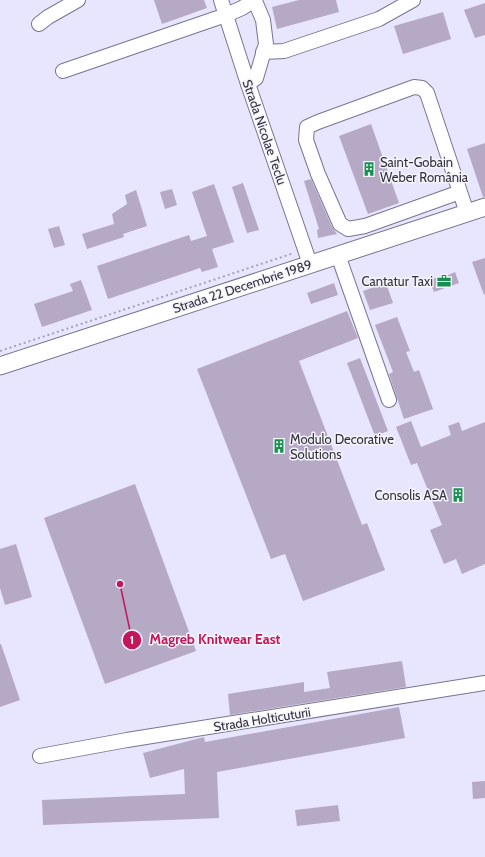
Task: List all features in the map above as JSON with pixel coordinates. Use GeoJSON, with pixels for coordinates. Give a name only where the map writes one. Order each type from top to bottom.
{"type":"FeatureCollection","features":[{"type":"Feature","properties":{"kind":"main road","name":"Strada 22 Decembrie 1989"},"geometry":{"type":"LineString","coordinates":[[0,366],[307,257],[338,255],[485,208]]}},
{"type":"Feature","properties":{"kind":"street"},"geometry":{"type":"LineString","coordinates":[[39,24],[48,17],[78,0]]}},
{"type":"Feature","properties":{"kind":"street","name":"Strada Nicolae Teclu"},"geometry":{"type":"LineString","coordinates":[[221,0],[307,257]]}},
{"type":"Feature","properties":{"kind":"street"},"geometry":{"type":"LineString","coordinates":[[63,71],[226,15],[255,0],[263,20],[266,44],[256,78],[248,84]]}},
{"type":"Feature","properties":{"kind":"street"},"geometry":{"type":"LineString","coordinates":[[263,52],[284,51],[379,19],[413,0]]}},
{"type":"Feature","properties":{"kind":"street"},"geometry":{"type":"LineString","coordinates":[[460,192],[365,226],[348,229],[340,224],[318,174],[306,140],[307,128],[318,122],[414,88],[422,88],[427,93],[460,192],[467,213]]}},
{"type":"Feature","properties":{"kind":"street"},"geometry":{"type":"LineString","coordinates":[[338,255],[389,400]]}},
{"type":"Feature","properties":{"kind":"street","name":"Strada Holticuturii"},"geometry":{"type":"LineString","coordinates":[[40,756],[127,740],[485,683]]}},
{"type":"Feature","properties":{"kind":"path"},"geometry":{"type":"LineString","coordinates":[[0,351],[272,260],[307,257]]}},
{"type":"Feature","properties":{"kind":"building"},"geometry":{"type":"Polygon","coordinates":[[[154,0],[204,0],[207,8],[162,24],[154,0]]]}},
{"type":"Feature","properties":{"kind":"building"},"geometry":{"type":"Polygon","coordinates":[[[299,0],[336,0],[339,12],[277,29],[272,7],[299,0]]]}},
{"type":"Feature","properties":{"kind":"building"},"geometry":{"type":"Polygon","coordinates":[[[485,3],[485,35],[475,38],[464,10],[485,3]]]}},
{"type":"Feature","properties":{"kind":"building"},"geometry":{"type":"Polygon","coordinates":[[[443,12],[451,39],[403,54],[394,26],[443,12]]]}},
{"type":"Feature","properties":{"kind":"building","name":"Saint-Gobain Weber România"},"geometry":{"type":"Polygon","coordinates":[[[371,124],[399,203],[368,214],[339,136],[371,124]]]}},
{"type":"Feature","properties":{"kind":"building"},"geometry":{"type":"Polygon","coordinates":[[[485,143],[485,197],[483,197],[467,149],[485,143]]]}},
{"type":"Feature","properties":{"kind":"building"},"geometry":{"type":"Polygon","coordinates":[[[311,179],[332,227],[337,234],[318,238],[317,230],[319,229],[304,181],[311,179]]]}},
{"type":"Feature","properties":{"kind":"building"},"geometry":{"type":"Polygon","coordinates":[[[243,183],[259,230],[247,233],[232,187],[243,183]]]}},
{"type":"Feature","properties":{"kind":"building"},"geometry":{"type":"Polygon","coordinates":[[[214,184],[234,242],[212,249],[218,267],[202,272],[200,268],[108,299],[97,266],[189,235],[191,241],[207,236],[192,192],[214,184]]]}},
{"type":"Feature","properties":{"kind":"building"},"geometry":{"type":"Polygon","coordinates":[[[172,189],[177,205],[165,209],[160,192],[172,189]]]}},
{"type":"Feature","properties":{"kind":"building"},"geometry":{"type":"Polygon","coordinates":[[[136,190],[147,226],[123,234],[124,237],[87,249],[82,234],[114,224],[112,214],[127,204],[125,195],[136,190]]]}},
{"type":"Feature","properties":{"kind":"building"},"geometry":{"type":"Polygon","coordinates":[[[59,226],[65,245],[54,248],[48,229],[59,226]]]}},
{"type":"Feature","properties":{"kind":"building"},"geometry":{"type":"Polygon","coordinates":[[[485,258],[485,294],[484,295],[472,262],[485,258]]]}},
{"type":"Feature","properties":{"kind":"building"},"geometry":{"type":"Polygon","coordinates":[[[455,272],[459,283],[434,292],[429,280],[455,272]]]}},
{"type":"Feature","properties":{"kind":"building"},"geometry":{"type":"Polygon","coordinates":[[[81,280],[92,310],[42,327],[34,304],[73,291],[70,284],[81,280]]]}},
{"type":"Feature","properties":{"kind":"building"},"geometry":{"type":"Polygon","coordinates":[[[334,283],[338,295],[311,304],[307,293],[334,283]]]}},
{"type":"Feature","properties":{"kind":"building"},"geometry":{"type":"Polygon","coordinates":[[[386,283],[393,303],[370,310],[363,291],[386,283]]]}},
{"type":"Feature","properties":{"kind":"building","name":"Modulo Decorative Solutions"},"geometry":{"type":"Polygon","coordinates":[[[347,311],[358,338],[299,361],[362,525],[367,523],[385,570],[303,601],[285,554],[271,559],[197,369],[347,311]]]}},
{"type":"Feature","properties":{"kind":"building"},"geometry":{"type":"Polygon","coordinates":[[[397,317],[410,351],[406,352],[414,372],[419,370],[433,409],[404,419],[389,374],[393,372],[375,325],[397,317]]]}},
{"type":"Feature","properties":{"kind":"building"},"geometry":{"type":"Polygon","coordinates":[[[360,358],[388,431],[375,436],[347,363],[360,358]]]}},
{"type":"Feature","properties":{"kind":"building","name":"Consolis ASA"},"geometry":{"type":"Polygon","coordinates":[[[411,421],[421,447],[451,435],[448,426],[459,422],[462,431],[485,422],[485,564],[462,574],[456,559],[444,564],[430,530],[442,525],[417,463],[411,465],[396,427],[411,421]]]}},
{"type":"Feature","properties":{"kind":"building"},"geometry":{"type":"Polygon","coordinates":[[[135,484],[196,651],[105,684],[44,518],[135,484]]]}},
{"type":"Feature","properties":{"kind":"building"},"geometry":{"type":"Polygon","coordinates":[[[16,544],[32,597],[5,605],[0,588],[0,549],[16,544]]]}},
{"type":"Feature","properties":{"kind":"building"},"geometry":{"type":"Polygon","coordinates":[[[0,644],[20,700],[0,707],[0,644]]]}},
{"type":"Feature","properties":{"kind":"building"},"geometry":{"type":"Polygon","coordinates":[[[402,661],[406,687],[230,715],[228,694],[304,682],[304,692],[330,688],[327,672],[402,661]]]}},
{"type":"Feature","properties":{"kind":"building"},"geometry":{"type":"Polygon","coordinates":[[[399,707],[405,738],[217,772],[219,818],[43,825],[42,800],[185,794],[184,769],[150,778],[143,753],[204,737],[205,742],[399,707]]]}},
{"type":"Feature","properties":{"kind":"building"},"geometry":{"type":"Polygon","coordinates":[[[485,781],[485,798],[473,799],[472,782],[485,781]]]}},
{"type":"Feature","properties":{"kind":"building"},"geometry":{"type":"Polygon","coordinates":[[[338,805],[340,821],[297,826],[295,810],[338,805]]]}},
{"type":"Feature","properties":{"kind":"place","name":"Saint-Gobain Weber România"},"geometry":{"type":"Point","coordinates":[369,169]}},
{"type":"Feature","properties":{"kind":"place","name":"Cantatur Taxi"},"geometry":{"type":"Point","coordinates":[444,281]}},
{"type":"Feature","properties":{"kind":"place","name":"Modulo Decorative Solutions"},"geometry":{"type":"Point","coordinates":[279,446]}},
{"type":"Feature","properties":{"kind":"place","name":"Consolis ASA"},"geometry":{"type":"Point","coordinates":[458,495]}},
{"type":"Feature","properties":{"kind":"place","name":"Magreb Knitwear East"},"geometry":{"type":"Point","coordinates":[120,584]}}]}
